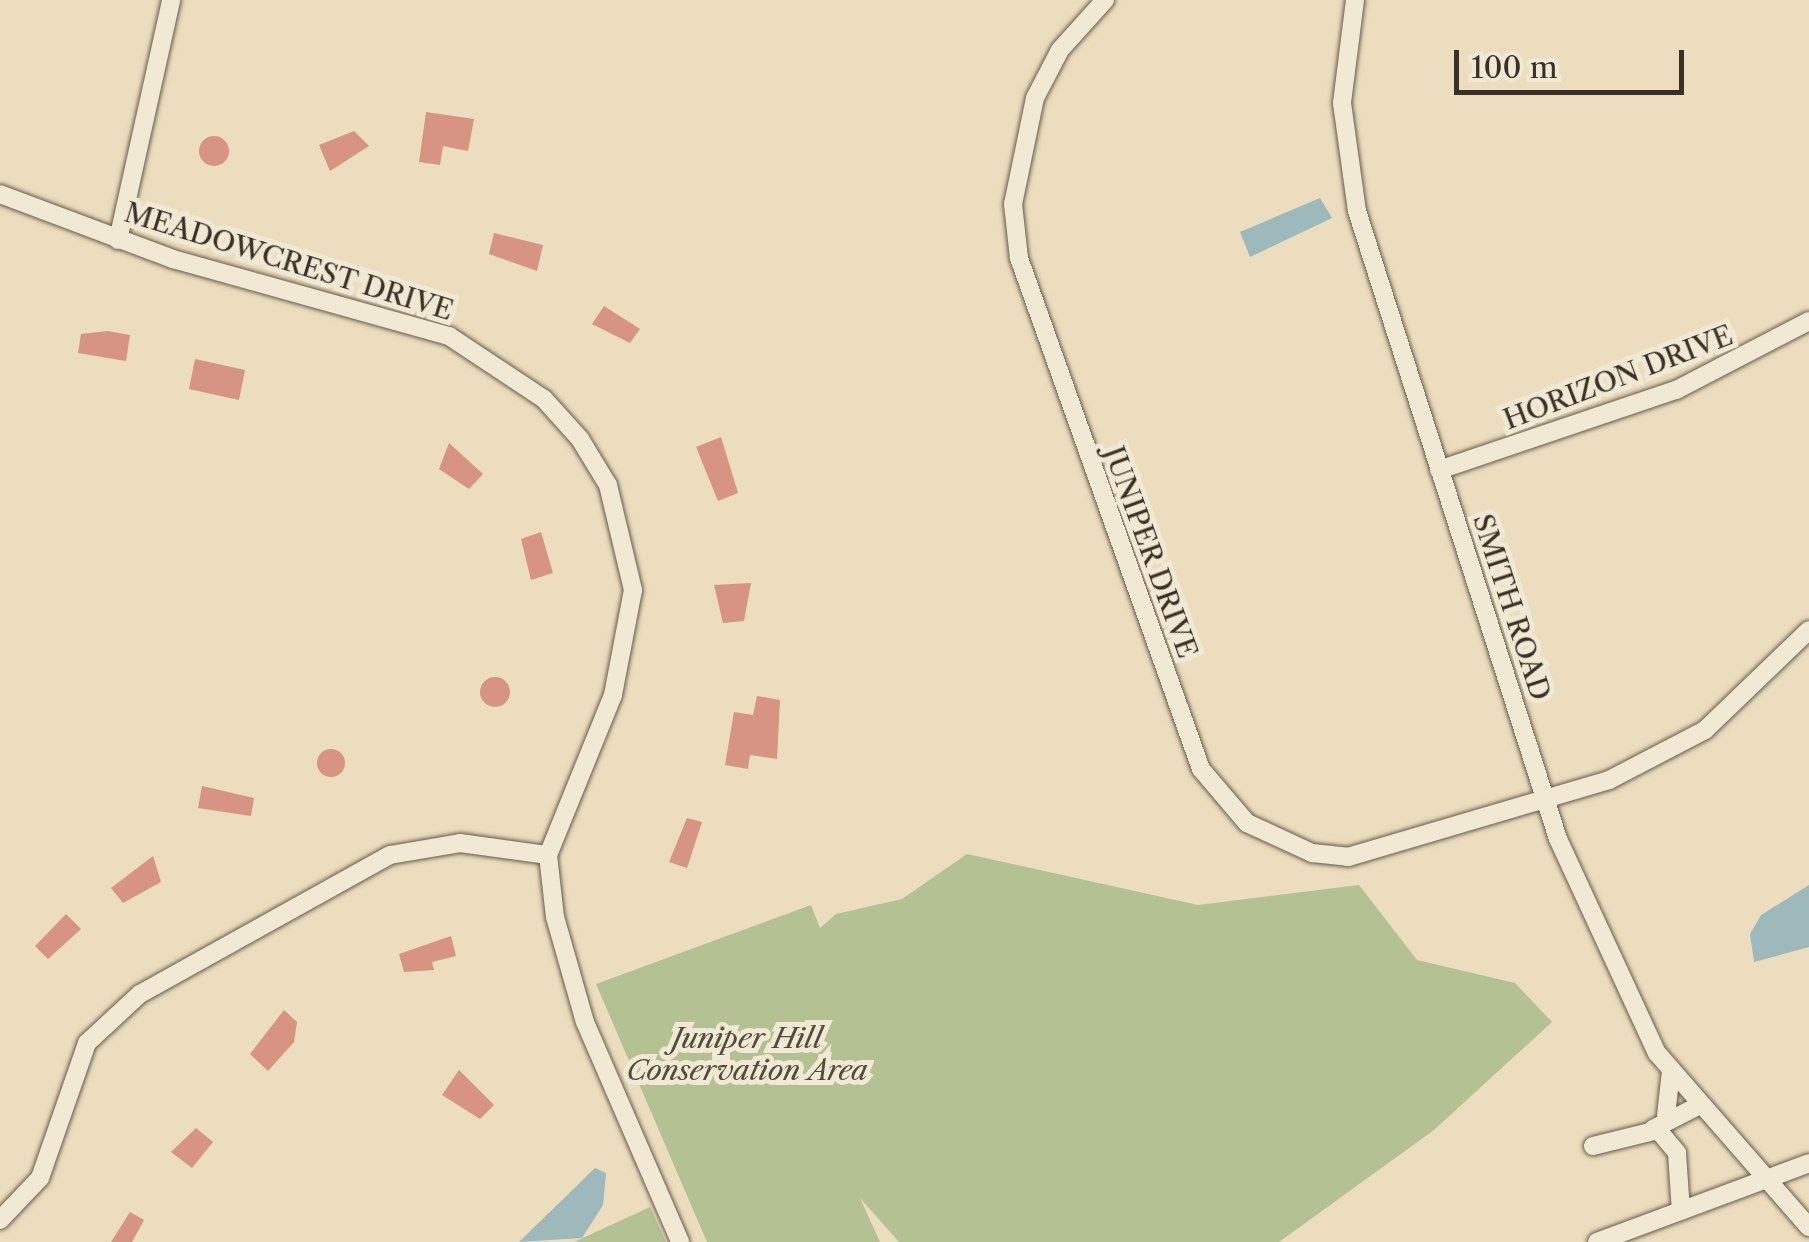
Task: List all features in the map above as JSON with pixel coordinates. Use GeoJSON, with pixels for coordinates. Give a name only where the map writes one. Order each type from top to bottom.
{"type":"FeatureCollection","features":[{"type":"Feature","properties":{"kind":"street"},"geometry":{"type":"LineString","coordinates":[[118,240],[172,0]]}},
{"type":"Feature","properties":{"kind":"street","name":"JUNIPER DRIVE"},"geometry":{"type":"LineString","coordinates":[[1105,0],[1060,50],[1035,98],[1013,204],[1019,258],[1201,768],[1247,823],[1278,842],[1348,857],[1544,798],[1675,750],[1809,630]]}},
{"type":"Feature","properties":{"kind":"street","name":"SMITH ROAD"},"geometry":{"type":"LineString","coordinates":[[1356,0],[1342,103],[1350,176],[1544,798],[1608,957],[1670,1070],[1809,1227]]}},
{"type":"Feature","properties":{"kind":"street","name":"MEADOWCREST DRIVE"},"geometry":{"type":"LineString","coordinates":[[0,194],[118,240],[449,336],[544,398],[580,439],[624,534],[630,627],[548,856],[566,971],[680,1242]]}},
{"type":"Feature","properties":{"kind":"street","name":"HORIZON DRIVE"},"geometry":{"type":"LineString","coordinates":[[1439,470],[1676,390],[1809,321]]}},
{"type":"Feature","properties":{"kind":"street"},"geometry":{"type":"LineString","coordinates":[[0,1220],[40,1178],[87,1043],[140,994],[390,855],[460,843],[548,856]]}},
{"type":"Feature","properties":{"kind":"street"},"geometry":{"type":"LineString","coordinates":[[1670,1070],[1659,1122],[1677,1153],[1681,1211]]}},
{"type":"Feature","properties":{"kind":"street"},"geometry":{"type":"LineString","coordinates":[[1593,1146],[1698,1106]]}},
{"type":"Feature","properties":{"kind":"street"},"geometry":{"type":"LineString","coordinates":[[1597,1242],[1809,1163]]}},
{"type":"Feature","properties":{"kind":"green space","name":"Juniper Hill Conservation Area"},"geometry":{"type":"Polygon","coordinates":[[[967,854],[1198,905],[1359,885],[1417,960],[1515,983],[1552,1022],[1434,1130],[1279,1242],[899,1242],[860,1198],[880,1242],[707,1242],[596,984],[811,905],[820,928],[836,914],[902,899],[967,854]]]}},
{"type":"Feature","properties":{"kind":"green space"},"geometry":{"type":"Polygon","coordinates":[[[650,1207],[666,1242],[574,1242],[650,1207]]]}},
{"type":"Feature","properties":{"kind":"water"},"geometry":{"type":"Polygon","coordinates":[[[1320,198],[1332,218],[1250,257],[1240,232],[1320,198]]]}},
{"type":"Feature","properties":{"kind":"water"},"geometry":{"type":"Polygon","coordinates":[[[1809,885],[1809,947],[1754,962],[1750,934],[1761,915],[1809,885]]]}},
{"type":"Feature","properties":{"kind":"water"},"geometry":{"type":"Polygon","coordinates":[[[595,1168],[606,1173],[603,1205],[582,1238],[519,1242],[595,1168]]]}},
{"type":"Feature","properties":{"kind":"building"},"geometry":{"type":"Polygon","coordinates":[[[426,112],[474,119],[468,151],[443,146],[440,165],[419,162],[426,112]]]}},
{"type":"Feature","properties":{"kind":"building"},"geometry":{"type":"Polygon","coordinates":[[[354,131],[369,146],[330,171],[319,145],[354,131]]]}},
{"type":"Feature","properties":{"kind":"building"},"geometry":{"type":"Polygon","coordinates":[[[214,136],[225,140],[229,151],[225,162],[214,166],[203,162],[199,151],[203,140],[214,136]]]}},
{"type":"Feature","properties":{"kind":"building"},"geometry":{"type":"Polygon","coordinates":[[[494,233],[543,245],[537,271],[489,254],[494,233]]]}},
{"type":"Feature","properties":{"kind":"building"},"geometry":{"type":"Polygon","coordinates":[[[604,306],[640,329],[630,343],[592,324],[604,306]]]}},
{"type":"Feature","properties":{"kind":"building"},"geometry":{"type":"Polygon","coordinates":[[[108,331],[130,335],[126,361],[78,353],[81,334],[108,331]]]}},
{"type":"Feature","properties":{"kind":"building"},"geometry":{"type":"Polygon","coordinates":[[[195,359],[245,370],[239,400],[189,389],[195,359]]]}},
{"type":"Feature","properties":{"kind":"building"},"geometry":{"type":"Polygon","coordinates":[[[721,437],[738,493],[718,501],[696,447],[721,437]]]}},
{"type":"Feature","properties":{"kind":"building"},"geometry":{"type":"Polygon","coordinates":[[[449,443],[483,474],[469,489],[439,469],[449,443]]]}},
{"type":"Feature","properties":{"kind":"building"},"geometry":{"type":"Polygon","coordinates":[[[541,532],[553,573],[531,580],[521,539],[541,532]]]}},
{"type":"Feature","properties":{"kind":"building"},"geometry":{"type":"Polygon","coordinates":[[[751,583],[744,621],[723,623],[714,585],[751,583]]]}},
{"type":"Feature","properties":{"kind":"building"},"geometry":{"type":"Polygon","coordinates":[[[495,677],[509,686],[510,692],[501,706],[495,707],[481,698],[480,692],[489,678],[495,677]]]}},
{"type":"Feature","properties":{"kind":"building"},"geometry":{"type":"Polygon","coordinates":[[[757,696],[780,700],[777,759],[750,755],[748,769],[725,765],[734,712],[753,715],[757,696]]]}},
{"type":"Feature","properties":{"kind":"building"},"geometry":{"type":"Polygon","coordinates":[[[331,749],[341,753],[345,763],[341,773],[331,777],[321,773],[317,763],[321,753],[331,749]]]}},
{"type":"Feature","properties":{"kind":"building"},"geometry":{"type":"Polygon","coordinates":[[[202,786],[254,798],[251,816],[198,808],[202,786]]]}},
{"type":"Feature","properties":{"kind":"building"},"geometry":{"type":"Polygon","coordinates":[[[687,818],[702,822],[687,868],[669,862],[687,818]]]}},
{"type":"Feature","properties":{"kind":"building"},"geometry":{"type":"Polygon","coordinates":[[[153,856],[161,882],[123,903],[111,888],[153,856]]]}},
{"type":"Feature","properties":{"kind":"building"},"geometry":{"type":"Polygon","coordinates":[[[66,914],[81,929],[48,959],[35,946],[66,914]]]}},
{"type":"Feature","properties":{"kind":"building"},"geometry":{"type":"Polygon","coordinates":[[[451,936],[456,956],[432,962],[434,970],[404,972],[399,954],[451,936]]]}},
{"type":"Feature","properties":{"kind":"building"},"geometry":{"type":"Polygon","coordinates":[[[284,1010],[297,1022],[294,1042],[268,1071],[250,1054],[284,1010]]]}},
{"type":"Feature","properties":{"kind":"building"},"geometry":{"type":"Polygon","coordinates":[[[459,1070],[494,1105],[480,1119],[442,1095],[459,1070]]]}},
{"type":"Feature","properties":{"kind":"building"},"geometry":{"type":"Polygon","coordinates":[[[196,1128],[213,1142],[192,1168],[171,1152],[196,1128]]]}},
{"type":"Feature","properties":{"kind":"building"},"geometry":{"type":"Polygon","coordinates":[[[130,1212],[144,1220],[132,1242],[111,1242],[130,1212]]]}}]}
